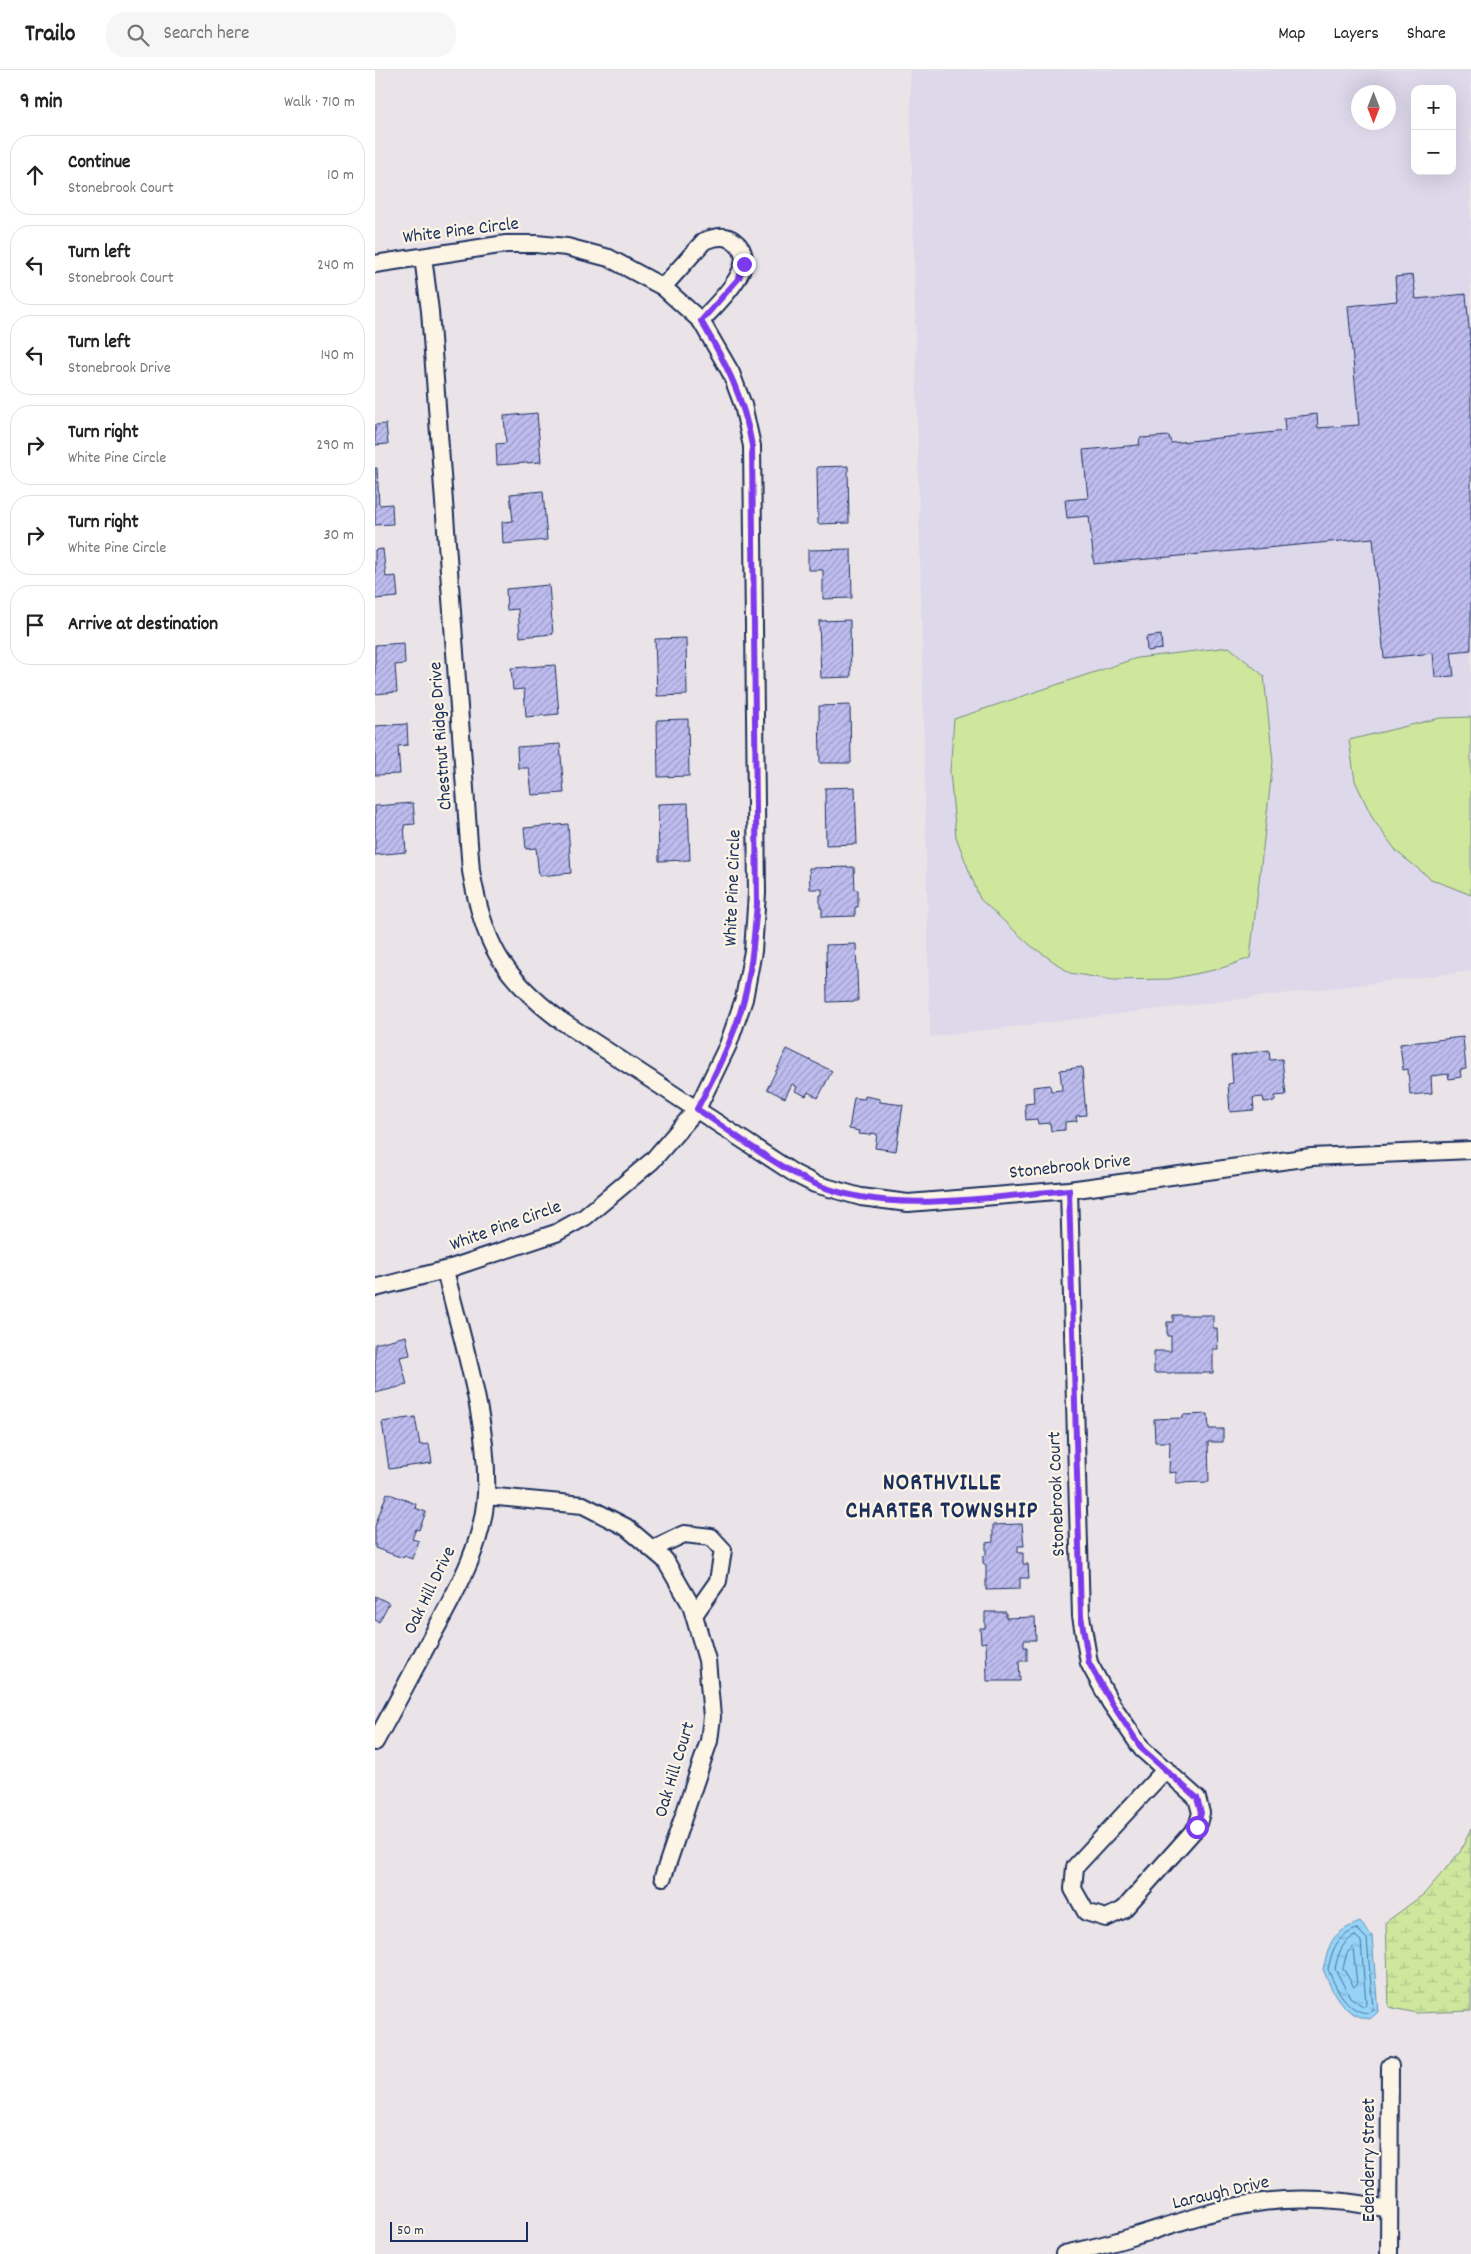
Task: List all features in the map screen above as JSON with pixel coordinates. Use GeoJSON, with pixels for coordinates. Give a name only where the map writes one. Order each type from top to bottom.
{"type":"FeatureCollection","features":[{"type":"Feature","properties":{"kind":"street"},"geometry":{"type":"LineString","coordinates":[[663,287],[704,241],[713,237],[724,237],[736,242],[743,256],[744,264],[739,278],[701,321]]}},
{"type":"Feature","properties":{"kind":"street","name":"White Pine Circle"},"geometry":{"type":"LineString","coordinates":[[375,264],[507,244],[567,247],[609,258],[663,287],[701,321],[731,373],[743,404],[752,446],[757,904],[753,951],[744,999],[729,1045],[697,1109],[653,1161],[585,1217],[556,1233],[445,1270],[375,1288]]}},
{"type":"Feature","properties":{"kind":"street","name":"Chestnut Ridge Drive"},"geometry":{"type":"LineString","coordinates":[[423,257],[430,311],[471,871],[477,905],[486,932],[511,976],[530,997],[560,1020],[697,1109]]}},
{"type":"Feature","properties":{"kind":"street","name":"Stonebrook Drive"},"geometry":{"type":"LineString","coordinates":[[697,1109],[795,1174],[815,1184],[861,1197],[908,1203],[1069,1190],[1311,1157],[1471,1150]]}},
{"type":"Feature","properties":{"kind":"street","name":"Stonebrook Court"},"geometry":{"type":"LineString","coordinates":[[1069,1190],[1081,1616],[1089,1663],[1111,1702],[1142,1749],[1166,1769],[1197,1798],[1201,1813],[1197,1827],[1123,1910],[1106,1918],[1087,1912],[1073,1888],[1075,1867],[1166,1769]]}},
{"type":"Feature","properties":{"kind":"street","name":"Oak Hill Drive"},"geometry":{"type":"LineString","coordinates":[[375,1742],[463,1578],[478,1537],[486,1496],[486,1471],[480,1417],[445,1270]]}},
{"type":"Feature","properties":{"kind":"street","name":"Oak Hill Court"},"geometry":{"type":"LineString","coordinates":[[486,1496],[583,1505],[627,1527],[665,1560],[694,1615],[707,1660],[712,1717],[709,1741],[663,1877]]}},
{"type":"Feature","properties":{"kind":"street"},"geometry":{"type":"LineString","coordinates":[[652,1549],[684,1534],[711,1536],[723,1550],[718,1581],[694,1615]]}},
{"type":"Feature","properties":{"kind":"street","name":"Edenderry Street"},"geometry":{"type":"LineString","coordinates":[[1389,2254],[1390,2066]]}},
{"type":"Feature","properties":{"kind":"street","name":"Laraugh Drive"},"geometry":{"type":"LineString","coordinates":[[1065,2254],[1132,2237],[1213,2212],[1257,2202],[1292,2199],[1328,2200],[1389,2208]]}},
{"type":"Feature","properties":{"kind":"shaded area"},"geometry":{"type":"Polygon","coordinates":[[[910,70],[1471,70],[1471,971],[930,1037],[910,70]]]}},
{"type":"Feature","properties":{"kind":"green space"},"geometry":{"type":"Polygon","coordinates":[[[1229,647],[1264,676],[1273,762],[1250,958],[1219,969],[1170,979],[1113,980],[1070,973],[1030,945],[980,899],[956,837],[950,772],[954,719],[1137,658],[1229,647]]]}},
{"type":"Feature","properties":{"kind":"green space"},"geometry":{"type":"Polygon","coordinates":[[[1471,717],[1471,895],[1431,879],[1397,852],[1373,819],[1355,781],[1349,740],[1440,718],[1471,717]]]}},
{"type":"Feature","properties":{"kind":"green space"},"geometry":{"type":"Polygon","coordinates":[[[1471,1828],[1471,2011],[1416,2013],[1389,2007],[1386,1922],[1424,1894],[1460,1852],[1471,1828]]]}},
{"type":"Feature","properties":{"kind":"water"},"geometry":{"type":"Polygon","coordinates":[[[1360,1922],[1372,1936],[1378,2012],[1370,2019],[1361,2017],[1346,2008],[1330,1986],[1323,1969],[1333,1939],[1343,1930],[1360,1922]]]}},
{"type":"Feature","properties":{"kind":"building"},"geometry":{"type":"Polygon","coordinates":[[[1413,275],[1416,299],[1466,294],[1471,350],[1471,650],[1451,652],[1454,676],[1435,677],[1433,653],[1384,658],[1373,538],[1094,564],[1089,516],[1067,518],[1065,500],[1088,498],[1083,450],[1139,445],[1140,438],[1169,436],[1171,443],[1285,431],[1284,418],[1317,414],[1318,428],[1359,425],[1348,306],[1397,301],[1395,277],[1413,275]]]}},
{"type":"Feature","properties":{"kind":"building"},"geometry":{"type":"Polygon","coordinates":[[[537,413],[541,462],[497,465],[496,444],[506,443],[504,416],[537,413]]]}},
{"type":"Feature","properties":{"kind":"building"},"geometry":{"type":"Polygon","coordinates":[[[386,424],[388,444],[375,445],[375,425],[386,424]]]}},
{"type":"Feature","properties":{"kind":"building"},"geometry":{"type":"Polygon","coordinates":[[[848,466],[849,523],[818,524],[817,467],[848,466]]]}},
{"type":"Feature","properties":{"kind":"building"},"geometry":{"type":"Polygon","coordinates":[[[375,468],[377,468],[379,505],[392,504],[393,524],[375,525],[375,468]]]}},
{"type":"Feature","properties":{"kind":"building"},"geometry":{"type":"Polygon","coordinates":[[[543,491],[547,540],[503,544],[502,522],[513,521],[510,494],[543,491]]]}},
{"type":"Feature","properties":{"kind":"building"},"geometry":{"type":"Polygon","coordinates":[[[383,549],[386,577],[396,576],[398,597],[375,599],[375,550],[383,549]]]}},
{"type":"Feature","properties":{"kind":"building"},"geometry":{"type":"Polygon","coordinates":[[[851,549],[852,598],[823,599],[823,570],[808,570],[808,550],[851,549]]]}},
{"type":"Feature","properties":{"kind":"building"},"geometry":{"type":"Polygon","coordinates":[[[549,585],[553,634],[520,637],[518,609],[507,610],[506,589],[549,585]]]}},
{"type":"Feature","properties":{"kind":"building"},"geometry":{"type":"Polygon","coordinates":[[[850,620],[851,677],[821,678],[819,621],[850,620]]]}},
{"type":"Feature","properties":{"kind":"building"},"geometry":{"type":"Polygon","coordinates":[[[1161,635],[1162,649],[1147,651],[1146,637],[1161,635]]]}},
{"type":"Feature","properties":{"kind":"building"},"geometry":{"type":"Polygon","coordinates":[[[686,638],[687,695],[657,696],[655,639],[686,638]]]}},
{"type":"Feature","properties":{"kind":"building"},"geometry":{"type":"Polygon","coordinates":[[[404,643],[405,664],[395,665],[397,692],[375,694],[375,645],[404,643]]]}},
{"type":"Feature","properties":{"kind":"building"},"geometry":{"type":"Polygon","coordinates":[[[555,665],[559,714],[526,717],[524,689],[513,690],[511,668],[555,665]]]}},
{"type":"Feature","properties":{"kind":"building"},"geometry":{"type":"Polygon","coordinates":[[[850,705],[851,763],[820,763],[819,706],[850,705]]]}},
{"type":"Feature","properties":{"kind":"building"},"geometry":{"type":"Polygon","coordinates":[[[688,719],[689,776],[658,777],[657,720],[688,719]]]}},
{"type":"Feature","properties":{"kind":"building"},"geometry":{"type":"Polygon","coordinates":[[[407,724],[408,745],[398,746],[400,774],[375,775],[375,726],[407,724]]]}},
{"type":"Feature","properties":{"kind":"building"},"geometry":{"type":"Polygon","coordinates":[[[560,744],[564,793],[532,795],[529,768],[518,768],[517,747],[560,744]]]}},
{"type":"Feature","properties":{"kind":"building"},"geometry":{"type":"Polygon","coordinates":[[[855,787],[857,844],[826,845],[825,788],[855,787]]]}},
{"type":"Feature","properties":{"kind":"building"},"geometry":{"type":"Polygon","coordinates":[[[413,803],[415,824],[404,825],[406,852],[375,855],[375,806],[413,803]]]}},
{"type":"Feature","properties":{"kind":"building"},"geometry":{"type":"Polygon","coordinates":[[[688,803],[690,860],[659,861],[658,804],[688,803]]]}},
{"type":"Feature","properties":{"kind":"building"},"geometry":{"type":"Polygon","coordinates":[[[568,824],[571,873],[539,876],[536,848],[526,849],[524,828],[568,824]]]}},
{"type":"Feature","properties":{"kind":"building"},"geometry":{"type":"Polygon","coordinates":[[[854,867],[855,890],[858,890],[858,907],[855,907],[855,916],[822,917],[820,895],[822,895],[822,889],[810,889],[809,868],[854,867]]]}},
{"type":"Feature","properties":{"kind":"building"},"geometry":{"type":"Polygon","coordinates":[[[856,944],[858,1001],[827,1002],[826,945],[856,944]]]}},
{"type":"Feature","properties":{"kind":"building"},"geometry":{"type":"Polygon","coordinates":[[[1463,1037],[1466,1069],[1460,1070],[1461,1077],[1449,1079],[1448,1074],[1431,1076],[1432,1093],[1410,1095],[1408,1069],[1403,1070],[1400,1044],[1463,1037]]]}},
{"type":"Feature","properties":{"kind":"building"},"geometry":{"type":"Polygon","coordinates":[[[787,1049],[832,1071],[818,1098],[808,1092],[806,1096],[795,1091],[797,1087],[792,1084],[785,1098],[767,1089],[787,1049]]]}},
{"type":"Feature","properties":{"kind":"building"},"geometry":{"type":"Polygon","coordinates":[[[1269,1050],[1270,1060],[1282,1059],[1286,1095],[1275,1096],[1275,1101],[1264,1102],[1263,1097],[1253,1098],[1254,1110],[1230,1112],[1228,1084],[1233,1083],[1231,1056],[1269,1050]]]}},
{"type":"Feature","properties":{"kind":"building"},"geometry":{"type":"Polygon","coordinates":[[[1082,1067],[1086,1115],[1076,1116],[1077,1121],[1065,1122],[1065,1130],[1051,1131],[1050,1123],[1038,1124],[1037,1119],[1026,1120],[1025,1104],[1034,1103],[1033,1087],[1050,1085],[1051,1091],[1062,1090],[1060,1070],[1082,1067]]]}},
{"type":"Feature","properties":{"kind":"building"},"geometry":{"type":"Polygon","coordinates":[[[865,1096],[880,1099],[880,1102],[903,1105],[896,1151],[875,1148],[877,1134],[858,1134],[859,1131],[849,1129],[854,1098],[865,1099],[865,1096]]]}},
{"type":"Feature","properties":{"kind":"building"},"geometry":{"type":"Polygon","coordinates":[[[1173,1315],[1213,1315],[1213,1328],[1217,1328],[1218,1349],[1213,1349],[1213,1373],[1154,1373],[1154,1351],[1171,1351],[1171,1336],[1167,1336],[1167,1322],[1173,1322],[1173,1315]]]}},
{"type":"Feature","properties":{"kind":"building"},"geometry":{"type":"Polygon","coordinates":[[[406,1336],[410,1355],[400,1357],[407,1385],[375,1393],[375,1344],[406,1336]]]}},
{"type":"Feature","properties":{"kind":"building"},"geometry":{"type":"Polygon","coordinates":[[[1208,1414],[1209,1429],[1223,1429],[1223,1442],[1208,1442],[1209,1482],[1176,1483],[1176,1472],[1169,1473],[1170,1442],[1155,1442],[1154,1419],[1183,1418],[1183,1415],[1208,1414]]]}},
{"type":"Feature","properties":{"kind":"building"},"geometry":{"type":"Polygon","coordinates":[[[415,1417],[420,1445],[429,1444],[432,1463],[389,1469],[382,1422],[415,1417]]]}},
{"type":"Feature","properties":{"kind":"building"},"geometry":{"type":"Polygon","coordinates":[[[387,1493],[416,1504],[415,1508],[426,1512],[419,1530],[416,1529],[412,1539],[419,1541],[412,1559],[404,1556],[403,1558],[375,1548],[375,1526],[387,1493]]]}},
{"type":"Feature","properties":{"kind":"building"},"geometry":{"type":"Polygon","coordinates":[[[1022,1524],[1024,1546],[1018,1546],[1018,1553],[1023,1553],[1023,1564],[1028,1564],[1029,1578],[1020,1578],[1020,1589],[986,1590],[986,1565],[983,1563],[983,1557],[986,1555],[986,1543],[993,1542],[993,1525],[1022,1524]]]}},
{"type":"Feature","properties":{"kind":"building"},"geometry":{"type":"Polygon","coordinates":[[[375,1596],[389,1603],[379,1622],[375,1620],[375,1596]]]}},
{"type":"Feature","properties":{"kind":"building"},"geometry":{"type":"Polygon","coordinates":[[[985,1612],[1006,1612],[1006,1618],[1035,1617],[1036,1640],[1024,1640],[1024,1647],[1027,1647],[1027,1661],[1019,1661],[1020,1681],[987,1681],[986,1642],[981,1643],[980,1628],[985,1628],[985,1612]]]}},
{"type":"Feature","properties":{"kind":"district","name":"NORTHVILLE CHARTER TOWNSHIP"},"geometry":{"type":"Point","coordinates":[942,1498]}},
{"type":"Feature","properties":{"kind":"route"},"geometry":{"type":"LineString","coordinates":[[744,264],[739,278],[701,321],[731,373],[743,404],[752,446],[757,904],[753,951],[744,999],[729,1045],[697,1109],[795,1174],[815,1184],[861,1197],[908,1203],[1069,1190],[1081,1616],[1089,1663],[1111,1702],[1142,1749],[1197,1798],[1201,1813],[1197,1827]]}}]}
